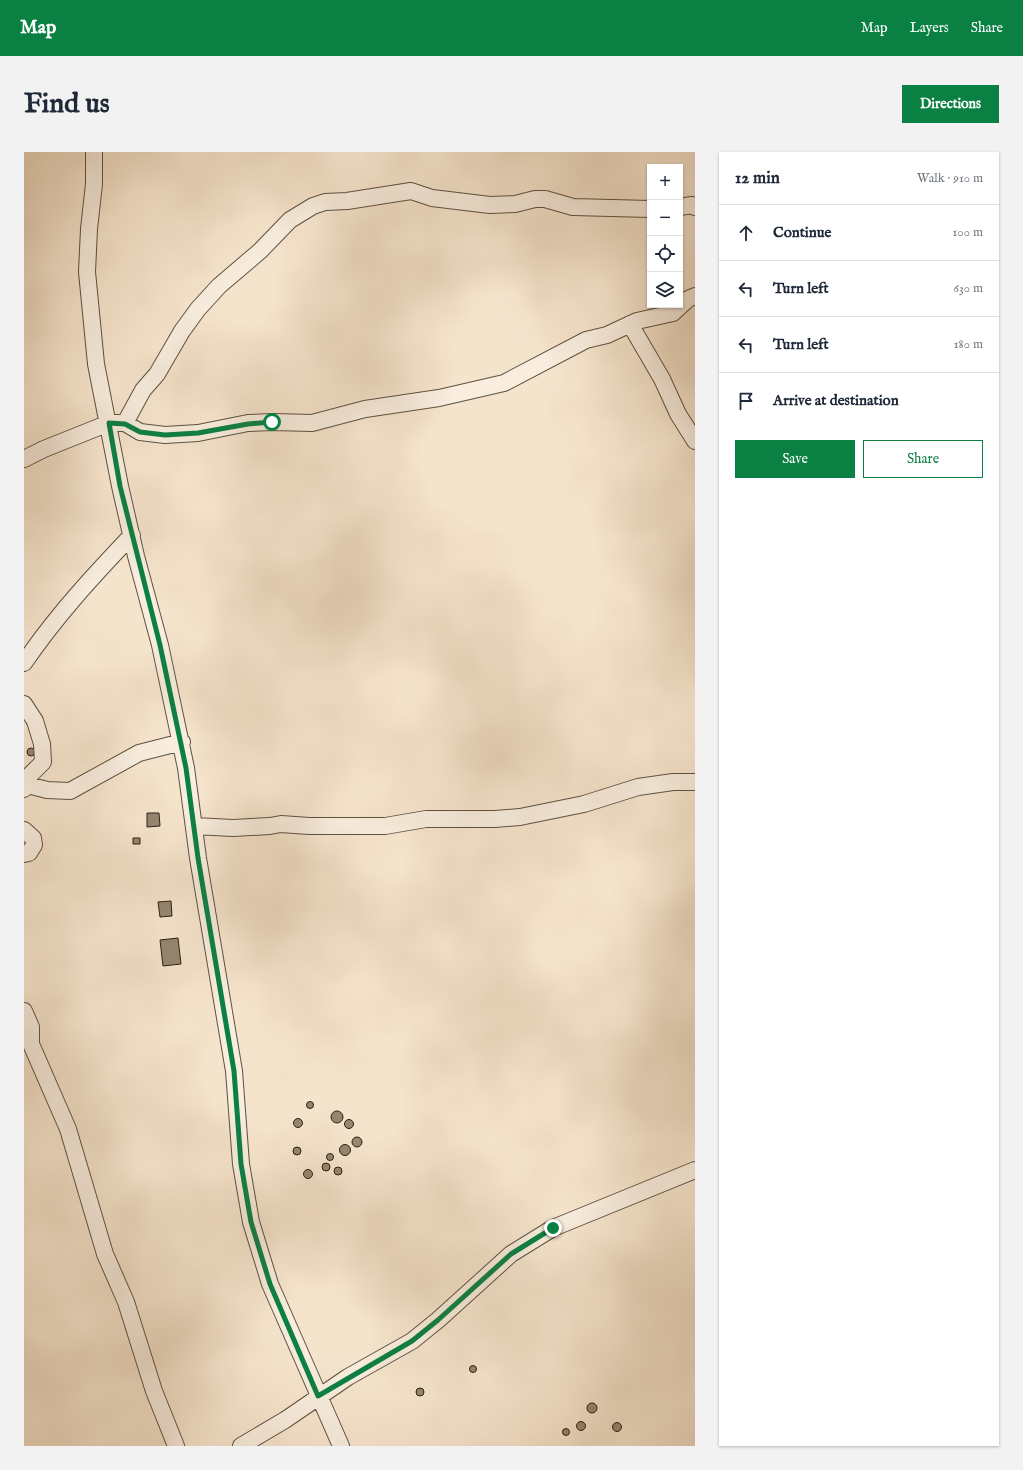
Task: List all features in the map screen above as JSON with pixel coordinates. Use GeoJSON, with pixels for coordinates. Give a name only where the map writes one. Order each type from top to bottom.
{"type":"FeatureCollection","features":[{"type":"Feature","properties":{"kind":"street"},"geometry":{"type":"LineString","coordinates":[[94,152],[94,184],[87,272],[96,364],[132,535],[160,645],[182,742],[194,826],[234,1071],[241,1164],[251,1222],[270,1284],[341,1446]]}},
{"type":"Feature","properties":{"kind":"street"},"geometry":{"type":"LineString","coordinates":[[125,424],[143,390],[157,374],[182,331],[198,309],[219,286],[260,251],[290,220],[313,206],[325,202],[347,201],[411,191],[432,198],[496,205],[515,204],[535,199],[545,199],[573,207],[647,209]]}},
{"type":"Feature","properties":{"kind":"street"},"geometry":{"type":"LineString","coordinates":[[683,206],[692,205],[695,207]]}},
{"type":"Feature","properties":{"kind":"street"},"geometry":{"type":"LineString","coordinates":[[24,460],[44,449],[109,423],[125,424],[140,432],[165,435],[198,433],[248,424],[272,422],[312,423],[365,409],[440,398],[504,383],[565,350],[630,324],[673,313],[688,299],[695,296]]}},
{"type":"Feature","properties":{"kind":"street"},"geometry":{"type":"LineString","coordinates":[[630,324],[647,350],[678,414],[695,441]]}},
{"type":"Feature","properties":{"kind":"street"},"geometry":{"type":"LineString","coordinates":[[24,663],[42,636],[82,587],[132,535]]}},
{"type":"Feature","properties":{"kind":"street"},"geometry":{"type":"LineString","coordinates":[[24,704],[35,721],[42,744],[43,756],[43,762],[29,776],[26,787],[70,791],[139,753],[182,742]]}},
{"type":"Feature","properties":{"kind":"street"},"geometry":{"type":"LineString","coordinates":[[194,826],[233,828],[264,827],[281,824],[309,826],[385,826],[426,819],[495,819],[520,817],[543,814],[584,804],[638,787],[673,782],[695,782]]}},
{"type":"Feature","properties":{"kind":"street"},"geometry":{"type":"LineString","coordinates":[[24,830],[33,838],[34,845],[29,853],[24,854]]}},
{"type":"Feature","properties":{"kind":"street"},"geometry":{"type":"LineString","coordinates":[[24,1011],[31,1027],[31,1044],[68,1129],[105,1254],[126,1302],[154,1391],[176,1446]]}},
{"type":"Feature","properties":{"kind":"street"},"geometry":{"type":"LineString","coordinates":[[241,1446],[285,1420],[318,1396],[412,1341],[438,1320],[511,1254],[553,1228],[695,1170]]}},
{"type":"Feature","properties":{"kind":"building"},"geometry":{"type":"Polygon","coordinates":[[[31,748],[34,749],[34,755],[31,756],[28,755],[27,752],[28,749],[31,748]]]}},
{"type":"Feature","properties":{"kind":"building"},"geometry":{"type":"Polygon","coordinates":[[[147,813],[159,813],[160,826],[147,827],[147,813]]]}},
{"type":"Feature","properties":{"kind":"building"},"geometry":{"type":"Polygon","coordinates":[[[133,838],[140,838],[140,844],[133,844],[133,838]]]}},
{"type":"Feature","properties":{"kind":"building"},"geometry":{"type":"Polygon","coordinates":[[[171,901],[172,916],[160,917],[158,902],[171,901]]]}},
{"type":"Feature","properties":{"kind":"building"},"geometry":{"type":"Polygon","coordinates":[[[178,938],[181,964],[163,966],[160,940],[178,938]]]}},
{"type":"Feature","properties":{"kind":"building"},"geometry":{"type":"Polygon","coordinates":[[[310,1101],[313,1102],[313,1108],[310,1109],[307,1108],[306,1105],[307,1102],[310,1101]]]}},
{"type":"Feature","properties":{"kind":"building"},"geometry":{"type":"Polygon","coordinates":[[[335,1111],[339,1111],[343,1117],[339,1123],[335,1123],[331,1119],[331,1115],[335,1111]]]}},
{"type":"Feature","properties":{"kind":"building"},"geometry":{"type":"Polygon","coordinates":[[[298,1118],[303,1123],[298,1128],[293,1123],[298,1118]]]}},
{"type":"Feature","properties":{"kind":"building"},"geometry":{"type":"Polygon","coordinates":[[[347,1120],[351,1120],[353,1124],[351,1128],[347,1128],[345,1126],[345,1122],[347,1120]]]}},
{"type":"Feature","properties":{"kind":"building"},"geometry":{"type":"Polygon","coordinates":[[[355,1137],[359,1137],[362,1142],[359,1147],[355,1147],[352,1144],[352,1140],[355,1137]]]}},
{"type":"Feature","properties":{"kind":"building"},"geometry":{"type":"Polygon","coordinates":[[[345,1144],[349,1146],[351,1150],[349,1154],[345,1156],[341,1154],[339,1150],[341,1146],[345,1144]]]}},
{"type":"Feature","properties":{"kind":"building"},"geometry":{"type":"Polygon","coordinates":[[[295,1147],[299,1147],[301,1151],[299,1155],[295,1155],[293,1153],[293,1149],[295,1147]]]}},
{"type":"Feature","properties":{"kind":"building"},"geometry":{"type":"Polygon","coordinates":[[[330,1153],[333,1154],[333,1160],[330,1161],[327,1160],[326,1157],[327,1154],[330,1153]]]}},
{"type":"Feature","properties":{"kind":"building"},"geometry":{"type":"Polygon","coordinates":[[[326,1163],[329,1164],[329,1170],[326,1171],[323,1170],[322,1167],[323,1164],[326,1163]]]}},
{"type":"Feature","properties":{"kind":"building"},"geometry":{"type":"Polygon","coordinates":[[[336,1167],[340,1167],[342,1171],[340,1175],[336,1175],[334,1173],[334,1169],[336,1167]]]}},
{"type":"Feature","properties":{"kind":"building"},"geometry":{"type":"Polygon","coordinates":[[[308,1169],[313,1174],[308,1179],[303,1174],[308,1169]]]}},
{"type":"Feature","properties":{"kind":"building"},"geometry":{"type":"Polygon","coordinates":[[[473,1365],[476,1366],[476,1372],[473,1373],[470,1372],[469,1369],[470,1366],[473,1365]]]}},
{"type":"Feature","properties":{"kind":"building"},"geometry":{"type":"Polygon","coordinates":[[[418,1388],[422,1388],[424,1392],[422,1396],[418,1396],[416,1394],[416,1390],[418,1388]]]}},
{"type":"Feature","properties":{"kind":"building"},"geometry":{"type":"Polygon","coordinates":[[[590,1403],[594,1403],[596,1404],[596,1412],[590,1413],[587,1410],[587,1406],[590,1403]]]}},
{"type":"Feature","properties":{"kind":"building"},"geometry":{"type":"Polygon","coordinates":[[[581,1421],[586,1426],[581,1431],[576,1426],[581,1421]]]}},
{"type":"Feature","properties":{"kind":"building"},"geometry":{"type":"Polygon","coordinates":[[[615,1423],[619,1423],[621,1427],[619,1431],[615,1431],[613,1429],[613,1425],[615,1423]]]}},
{"type":"Feature","properties":{"kind":"building"},"geometry":{"type":"Polygon","coordinates":[[[566,1428],[569,1429],[569,1435],[566,1436],[563,1435],[562,1432],[563,1429],[566,1428]]]}},
{"type":"Feature","properties":{"kind":"route"},"geometry":{"type":"LineString","coordinates":[[272,422],[248,424],[198,433],[165,435],[140,432],[125,424],[109,423],[120,486],[136,556],[160,645],[186,768],[198,858],[234,1071],[241,1164],[251,1222],[270,1284],[318,1396],[348,1377],[374,1364],[412,1341],[438,1320],[511,1254],[553,1228]]}}]}
